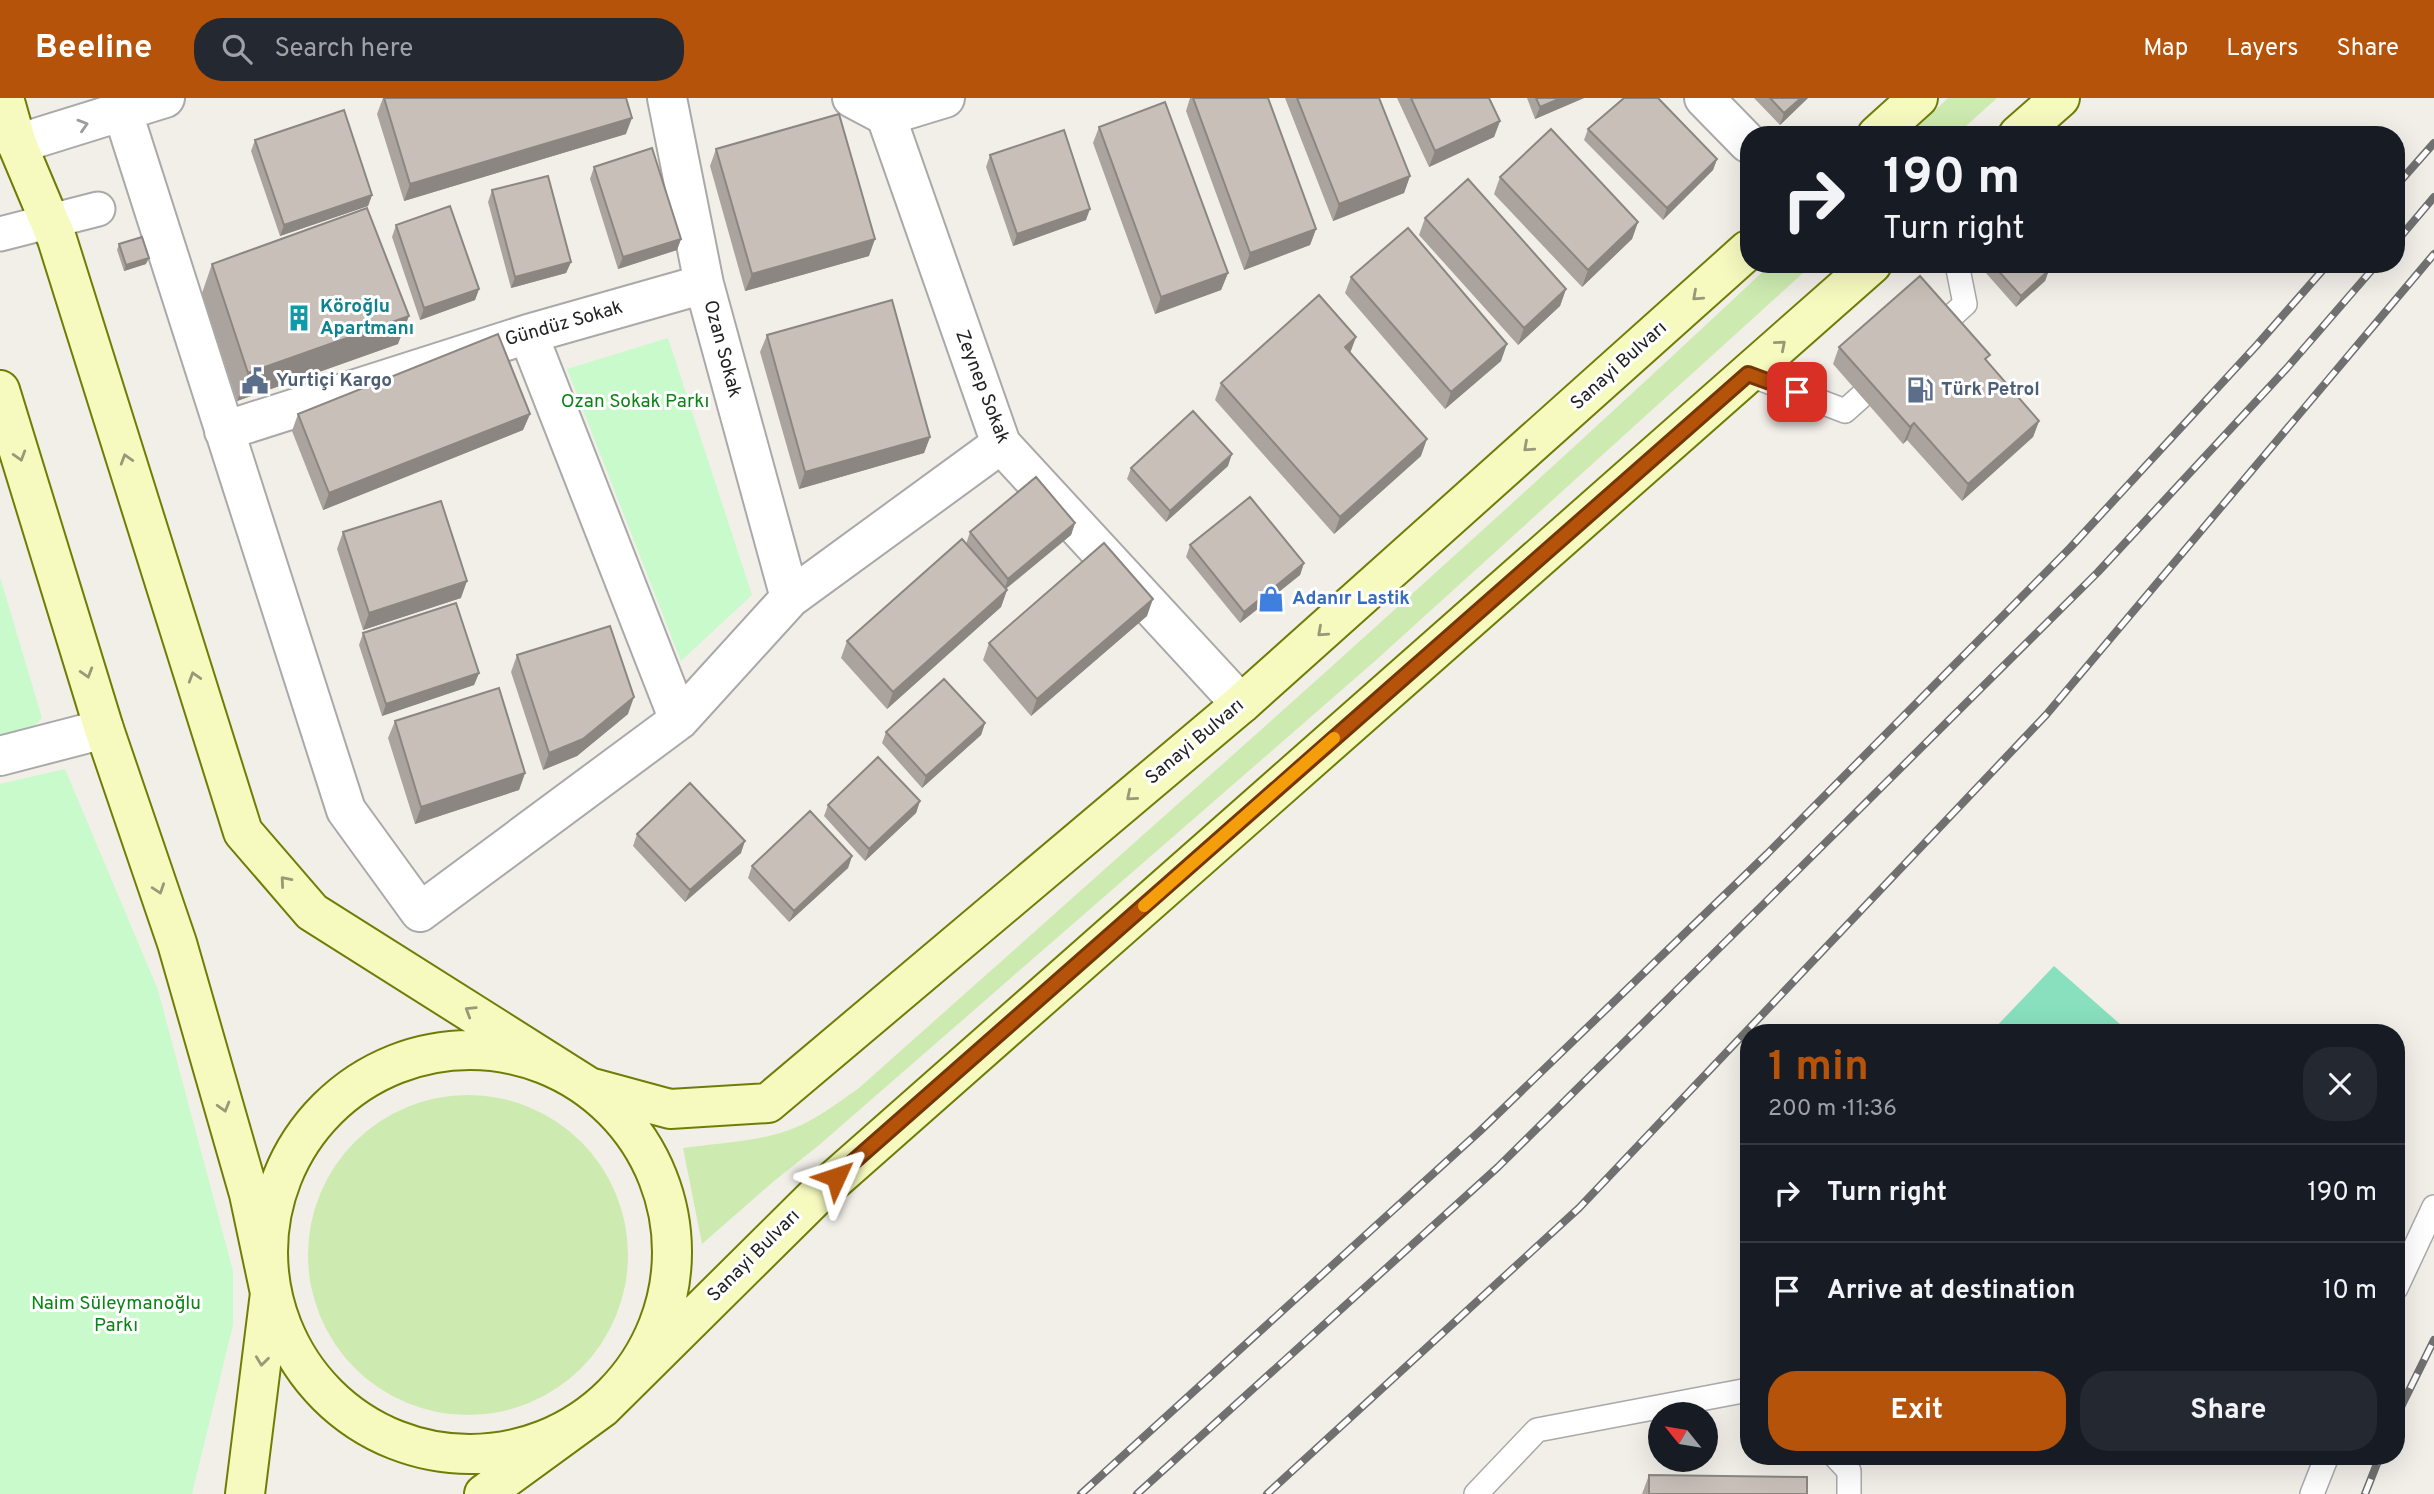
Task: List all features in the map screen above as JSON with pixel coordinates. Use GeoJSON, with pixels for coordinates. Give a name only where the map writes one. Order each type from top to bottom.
{"type":"FeatureCollection","features":[{"type":"Feature","properties":{"kind":"main road"},"geometry":{"type":"LineString","coordinates":[[0,390],[104,729],[177,943],[249,1194],[270,1293],[295,1359],[341,1411],[403,1445],[472,1457],[541,1443],[602,1408],[642,1361],[666,1305],[673,1244],[662,1184],[633,1130],[589,1087],[312,912],[243,832],[51,222],[17,144],[4,98]]}},
{"type":"Feature","properties":{"kind":"main road"},"geometry":{"type":"LineString","coordinates":[[1887,126],[1918,98]]}},
{"type":"Feature","properties":{"kind":"main road"},"geometry":{"type":"LineString","coordinates":[[2028,126],[2060,98]]}},
{"type":"Feature","properties":{"kind":"main road","name":"Sanayi Bulvarı"},"geometry":{"type":"LineString","coordinates":[[589,1087],[670,1109],[768,1103],[1241,704],[1740,257]]}},
{"type":"Feature","properties":{"kind":"main road","name":"Sanayi Bulvarı"},"geometry":{"type":"LineString","coordinates":[[484,1494],[602,1408],[816,1196],[1862,273]]}},
{"type":"Feature","properties":{"kind":"main road"},"geometry":{"type":"LineString","coordinates":[[245,1494],[270,1293],[268,1223],[290,1157],[332,1102],[391,1065],[458,1049],[527,1057],[589,1087]]}},
{"type":"Feature","properties":{"kind":"street"},"geometry":{"type":"LineString","coordinates":[[17,144],[165,98]]}},
{"type":"Feature","properties":{"kind":"street","name":"Ozan Sokak"},"geometry":{"type":"LineString","coordinates":[[667,98],[704,284],[790,597]]}},
{"type":"Feature","properties":{"kind":"street"},"geometry":{"type":"LineString","coordinates":[[852,98],[886,116],[945,98]]}},
{"type":"Feature","properties":{"kind":"street"},"geometry":{"type":"LineString","coordinates":[[1704,98],[1740,135]]}},
{"type":"Feature","properties":{"kind":"street"},"geometry":{"type":"LineString","coordinates":[[123,113],[346,810],[420,912],[679,720],[790,597],[1001,444]]}},
{"type":"Feature","properties":{"kind":"street","name":"Zeynep Sokak"},"geometry":{"type":"LineString","coordinates":[[886,116],[1001,444],[1241,704]]}},
{"type":"Feature","properties":{"kind":"street"},"geometry":{"type":"LineString","coordinates":[[0,234],[98,209]]}},
{"type":"Feature","properties":{"kind":"street","name":"Gündüz Sokak"},"geometry":{"type":"LineString","coordinates":[[224,431],[528,334],[704,284]]}},
{"type":"Feature","properties":{"kind":"street"},"geometry":{"type":"LineString","coordinates":[[528,334],[679,720]]}},
{"type":"Feature","properties":{"kind":"street"},"geometry":{"type":"LineString","coordinates":[[0,756],[104,729]]}},
{"type":"Feature","properties":{"kind":"lane"},"geometry":{"type":"LineString","coordinates":[[1915,349],[1965,304],[1958,273]]}},
{"type":"Feature","properties":{"kind":"lane"},"geometry":{"type":"LineString","coordinates":[[1748,374],[1845,411],[1895,366]]}},
{"type":"Feature","properties":{"kind":"lane"},"geometry":{"type":"LineString","coordinates":[[2405,1269],[2434,1207]]}},
{"type":"Feature","properties":{"kind":"lane"},"geometry":{"type":"LineString","coordinates":[[1476,1494],[1537,1430],[1740,1392]]}},
{"type":"Feature","properties":{"kind":"lane"},"geometry":{"type":"LineString","coordinates":[[1843,1465],[1849,1471],[1849,1494]]}},
{"type":"Feature","properties":{"kind":"lane"},"geometry":{"type":"LineString","coordinates":[[2312,1494],[2323,1465]]}},
{"type":"Feature","properties":{"kind":"green space"},"geometry":{"type":"Polygon","coordinates":[[[1948,98],[1997,98],[1966,126],[1918,126],[1948,98]]]}},
{"type":"Feature","properties":{"kind":"green space"},"geometry":{"type":"Polygon","coordinates":[[[1761,273],[1803,273],[1375,661],[702,1244],[683,1148],[750,1140],[789,1130],[817,1117],[859,1088],[1432,576],[1761,273]]]}},
{"type":"Feature","properties":{"kind":"green space","name":"Ozan Sokak Parkı"},"geometry":{"type":"Polygon","coordinates":[[[668,338],[752,595],[681,661],[567,369],[668,338]]]}},
{"type":"Feature","properties":{"kind":"green space"},"geometry":{"type":"Polygon","coordinates":[[[0,577],[42,718],[27,734],[0,742],[0,577]]]}},
{"type":"Feature","properties":{"kind":"green space","name":"Naim Süleymanoğlu Parkı"},"geometry":{"type":"Polygon","coordinates":[[[65,769],[158,990],[233,1271],[233,1325],[192,1494],[0,1494],[0,784],[65,769]]]}},
{"type":"Feature","properties":{"kind":"green space"},"geometry":{"type":"Polygon","coordinates":[[[2054,966],[2120,1024],[1999,1024],[2054,966]]]}},
{"type":"Feature","properties":{"kind":"green space"},"geometry":{"type":"Polygon","coordinates":[[[468,1095],[499,1098],[529,1107],[557,1122],[581,1142],[601,1166],[616,1194],[625,1224],[628,1255],[625,1286],[616,1316],[601,1344],[581,1368],[557,1388],[529,1403],[499,1412],[468,1415],[437,1412],[407,1403],[379,1388],[355,1368],[335,1344],[320,1316],[311,1286],[308,1255],[311,1224],[320,1194],[335,1166],[355,1142],[379,1122],[407,1107],[437,1098],[468,1095]]]}},
{"type":"Feature","properties":{"kind":"building"},"geometry":{"type":"Polygon","coordinates":[[[384,98],[626,98],[632,118],[410,184],[384,98]]]}},
{"type":"Feature","properties":{"kind":"building"},"geometry":{"type":"Polygon","coordinates":[[[1193,98],[1268,98],[1316,229],[1250,253],[1193,98]]]}},
{"type":"Feature","properties":{"kind":"building"},"geometry":{"type":"Polygon","coordinates":[[[1297,98],[1379,98],[1410,176],[1339,204],[1297,98]]]}},
{"type":"Feature","properties":{"kind":"building"},"geometry":{"type":"Polygon","coordinates":[[[1411,98],[1489,98],[1500,121],[1435,151],[1411,98]]]}},
{"type":"Feature","properties":{"kind":"building"},"geometry":{"type":"Polygon","coordinates":[[[1536,98],[1561,98],[1540,107],[1536,98]]]}},
{"type":"Feature","properties":{"kind":"building"},"geometry":{"type":"Polygon","coordinates":[[[1624,98],[1658,98],[1717,159],[1667,208],[1588,129],[1624,98]]]}},
{"type":"Feature","properties":{"kind":"building"},"geometry":{"type":"Polygon","coordinates":[[[1770,98],[1801,98],[1784,113],[1770,98]]]}},
{"type":"Feature","properties":{"kind":"building"},"geometry":{"type":"Polygon","coordinates":[[[1165,102],[1228,273],[1161,297],[1099,127],[1165,102]]]}},
{"type":"Feature","properties":{"kind":"building"},"geometry":{"type":"Polygon","coordinates":[[[344,110],[372,195],[284,225],[255,140],[344,110]]]}},
{"type":"Feature","properties":{"kind":"building"},"geometry":{"type":"Polygon","coordinates":[[[839,114],[875,239],[752,274],[716,149],[839,114]]]}},
{"type":"Feature","properties":{"kind":"building"},"geometry":{"type":"Polygon","coordinates":[[[1551,129],[1638,222],[1588,270],[1500,177],[1551,129]]]}},
{"type":"Feature","properties":{"kind":"building"},"geometry":{"type":"Polygon","coordinates":[[[1064,130],[1090,209],[1017,234],[990,155],[1064,130]]]}},
{"type":"Feature","properties":{"kind":"building"},"geometry":{"type":"Polygon","coordinates":[[[652,148],[681,239],[623,257],[594,167],[652,148]]]}},
{"type":"Feature","properties":{"kind":"building"},"geometry":{"type":"Polygon","coordinates":[[[548,176],[571,262],[515,277],[492,190],[548,176]]]}},
{"type":"Feature","properties":{"kind":"building"},"geometry":{"type":"Polygon","coordinates":[[[1468,179],[1566,289],[1524,328],[1425,218],[1468,179]]]}},
{"type":"Feature","properties":{"kind":"building"},"geometry":{"type":"Polygon","coordinates":[[[450,206],[479,289],[424,308],[396,225],[450,206]]]}},
{"type":"Feature","properties":{"kind":"building","name":"Köroğlu Apartmanı"},"geometry":{"type":"Polygon","coordinates":[[[367,208],[409,316],[248,373],[212,264],[367,208]]]}},
{"type":"Feature","properties":{"kind":"building"},"geometry":{"type":"Polygon","coordinates":[[[1408,228],[1507,344],[1451,392],[1351,277],[1408,228]]]}},
{"type":"Feature","properties":{"kind":"building"},"geometry":{"type":"Polygon","coordinates":[[[142,237],[149,258],[126,265],[119,244],[142,237]]]}},
{"type":"Feature","properties":{"kind":"building"},"geometry":{"type":"Polygon","coordinates":[[[2000,273],[2046,273],[2021,296],[2000,273]]]}},
{"type":"Feature","properties":{"kind":"building"},"geometry":{"type":"Polygon","coordinates":[[[1920,276],[1990,355],[1985,359],[2039,421],[1968,484],[1914,423],[1910,427],[1839,347],[1920,276]]]}},
{"type":"Feature","properties":{"kind":"building"},"geometry":{"type":"Polygon","coordinates":[[[1319,295],[1356,337],[1345,347],[1427,439],[1340,517],[1221,383],[1319,295]]]}},
{"type":"Feature","properties":{"kind":"building"},"geometry":{"type":"Polygon","coordinates":[[[892,300],[930,437],[805,472],[767,335],[892,300]]]}},
{"type":"Feature","properties":{"kind":"building"},"geometry":{"type":"Polygon","coordinates":[[[498,334],[530,414],[329,493],[298,414],[498,334]]]}},
{"type":"Feature","properties":{"kind":"building"},"geometry":{"type":"Polygon","coordinates":[[[1193,411],[1232,454],[1170,511],[1131,468],[1193,411]]]}},
{"type":"Feature","properties":{"kind":"building"},"geometry":{"type":"Polygon","coordinates":[[[1036,477],[1075,523],[1008,579],[970,532],[1036,477]]]}},
{"type":"Feature","properties":{"kind":"building"},"geometry":{"type":"Polygon","coordinates":[[[1250,497],[1304,563],[1244,612],[1190,545],[1250,497]]]}},
{"type":"Feature","properties":{"kind":"building"},"geometry":{"type":"Polygon","coordinates":[[[441,501],[467,581],[369,613],[343,532],[441,501]]]}},
{"type":"Feature","properties":{"kind":"building"},"geometry":{"type":"Polygon","coordinates":[[[962,539],[1007,590],[893,692],[847,641],[962,539]]]}},
{"type":"Feature","properties":{"kind":"building"},"geometry":{"type":"Polygon","coordinates":[[[1104,543],[1153,599],[1037,699],[989,643],[1104,543]]]}},
{"type":"Feature","properties":{"kind":"building"},"geometry":{"type":"Polygon","coordinates":[[[456,603],[479,673],[386,704],[363,633],[456,603]]]}},
{"type":"Feature","properties":{"kind":"building"},"geometry":{"type":"Polygon","coordinates":[[[610,626],[634,697],[583,739],[549,753],[517,655],[610,626]]]}},
{"type":"Feature","properties":{"kind":"building"},"geometry":{"type":"Polygon","coordinates":[[[944,679],[985,723],[926,776],[886,732],[944,679]]]}},
{"type":"Feature","properties":{"kind":"building"},"geometry":{"type":"Polygon","coordinates":[[[499,688],[525,773],[421,807],[395,721],[499,688]]]}},
{"type":"Feature","properties":{"kind":"building"},"geometry":{"type":"Polygon","coordinates":[[[878,757],[920,801],[869,849],[828,805],[878,757]]]}},
{"type":"Feature","properties":{"kind":"building"},"geometry":{"type":"Polygon","coordinates":[[[690,783],[745,841],[690,890],[637,834],[690,783]]]}},
{"type":"Feature","properties":{"kind":"building"},"geometry":{"type":"Polygon","coordinates":[[[810,811],[852,856],[794,911],[752,866],[810,811]]]}},
{"type":"Feature","properties":{"kind":"building"},"geometry":{"type":"Polygon","coordinates":[[[1649,1475],[1807,1477],[1807,1494],[1649,1494],[1649,1475]]]}},
{"type":"Feature","properties":{"kind":"railway"},"geometry":{"type":"LineString","coordinates":[[2405,176],[2434,143]]}},
{"type":"Feature","properties":{"kind":"railway"},"geometry":{"type":"LineString","coordinates":[[2405,231],[2434,197]]}},
{"type":"Feature","properties":{"kind":"railway"},"geometry":{"type":"LineString","coordinates":[[1753,1024],[2046,715],[2434,254]]}},
{"type":"Feature","properties":{"kind":"railway"},"geometry":{"type":"LineString","coordinates":[[1081,1494],[1480,1131],[1767,854],[2070,548],[2320,273]]}},
{"type":"Feature","properties":{"kind":"railway"},"geometry":{"type":"LineString","coordinates":[[1137,1494],[1498,1167],[1790,878],[2098,572],[2287,368],[2369,273]]}},
{"type":"Feature","properties":{"kind":"railway"},"geometry":{"type":"LineString","coordinates":[[1267,1494],[1579,1208],[1740,1038]]}},
{"type":"Feature","properties":{"kind":"railway"},"geometry":{"type":"LineString","coordinates":[[2405,1399],[2434,1340]]}},
{"type":"Feature","properties":{"kind":"railway"},"geometry":{"type":"LineString","coordinates":[[2365,1494],[2376,1465]]}},
{"type":"Feature","properties":{"kind":"slow traffic"},"geometry":{"type":"LineString","coordinates":[[1144,906],[1334,738]]}},
{"type":"Feature","properties":{"kind":"place","name":"Köroğlu Apartmanı"},"geometry":{"type":"Point","coordinates":[299,318]}},
{"type":"Feature","properties":{"kind":"place","name":"Yurtiçi Kargo"},"geometry":{"type":"Point","coordinates":[255,381]}},
{"type":"Feature","properties":{"kind":"place","name":"Türk Petrol"},"geometry":{"type":"Point","coordinates":[1920,390]}},
{"type":"Feature","properties":{"kind":"place","name":"Adanır Lastik"},"geometry":{"type":"Point","coordinates":[1271,599]}},
{"type":"Feature","properties":{"kind":"route"},"geometry":{"type":"LineString","coordinates":[[836,1177],[1748,374],[1797,392]]}}]}
